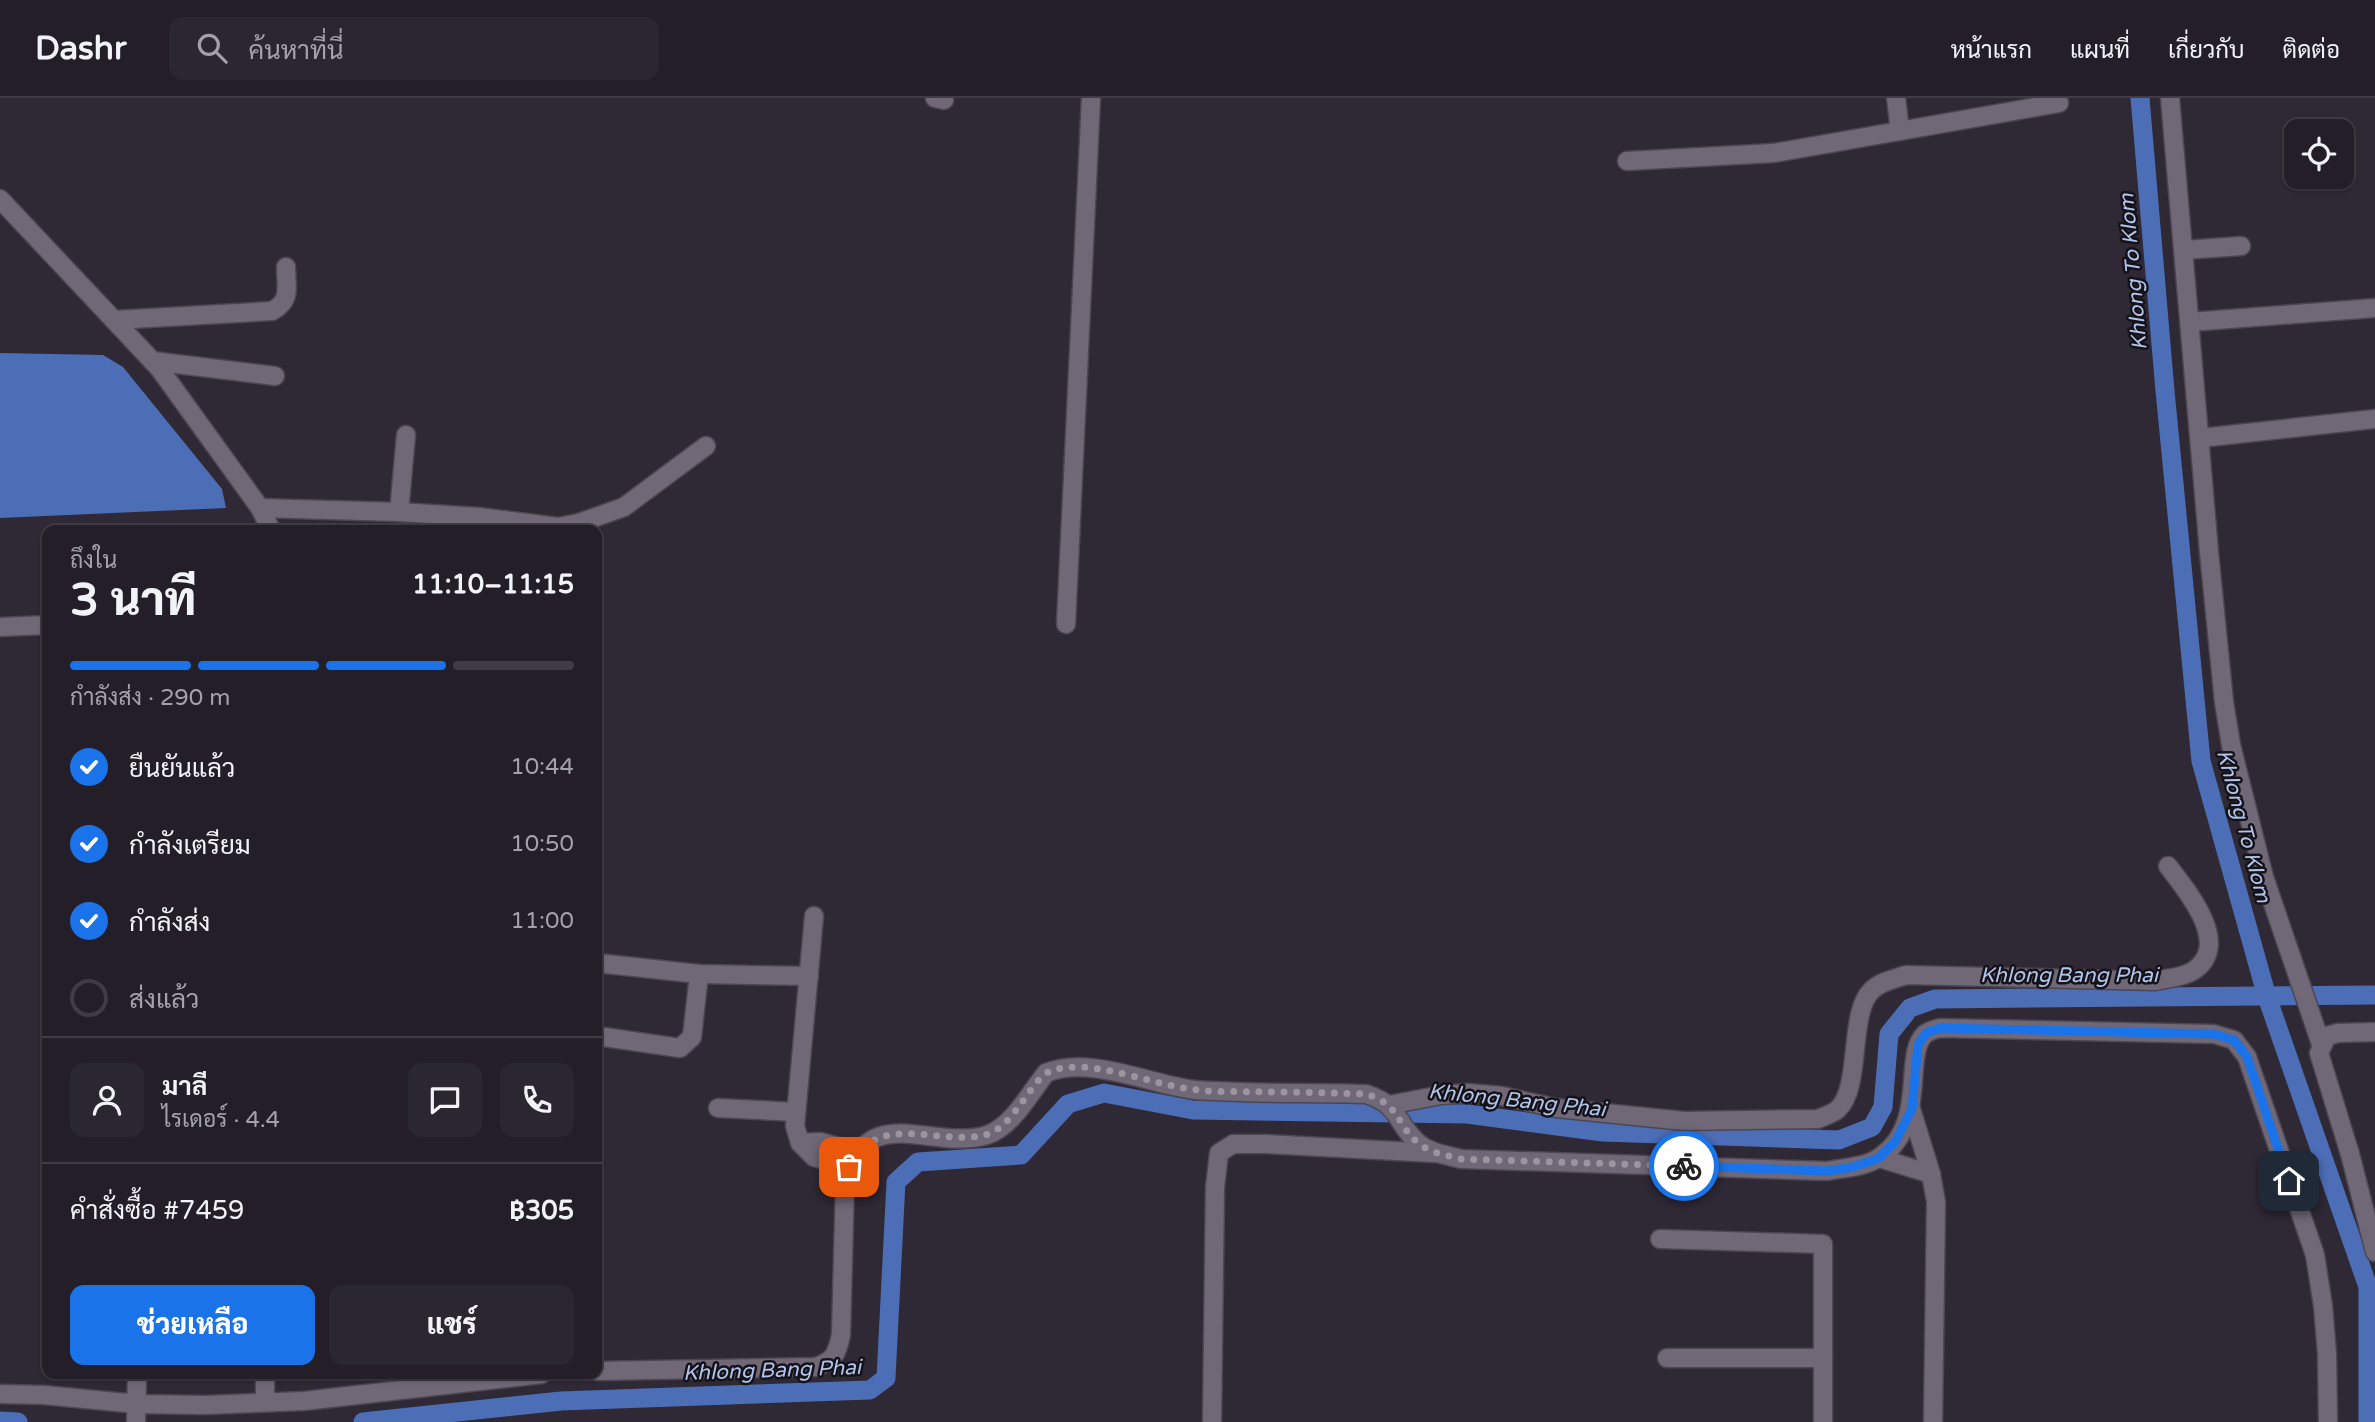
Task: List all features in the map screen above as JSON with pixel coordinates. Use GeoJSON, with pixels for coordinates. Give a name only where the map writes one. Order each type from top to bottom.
{"type":"FeatureCollection","features":[{"type":"Feature","properties":{"kind":"street"},"geometry":{"type":"LineString","coordinates":[[1066,624],[1091,98]]}},
{"type":"Feature","properties":{"kind":"street"},"geometry":{"type":"LineString","coordinates":[[1896,98],[1900,131]]}},
{"type":"Feature","properties":{"kind":"street"},"geometry":{"type":"LineString","coordinates":[[2170,98],[2209,552],[2231,746],[2264,877],[2321,1044]]}},
{"type":"Feature","properties":{"kind":"street"},"geometry":{"type":"LineString","coordinates":[[1627,161],[1773,153],[2059,103]]}},
{"type":"Feature","properties":{"kind":"street"},"geometry":{"type":"LineString","coordinates":[[0,199],[152,361],[260,508],[268,525]]}},
{"type":"Feature","properties":{"kind":"street"},"geometry":{"type":"LineString","coordinates":[[2184,250],[2241,246]]}},
{"type":"Feature","properties":{"kind":"street"},"geometry":{"type":"LineString","coordinates":[[114,320],[272,311],[282,306],[286,299],[286,267]]}},
{"type":"Feature","properties":{"kind":"street"},"geometry":{"type":"LineString","coordinates":[[2190,321],[2375,308]]}},
{"type":"Feature","properties":{"kind":"street"},"geometry":{"type":"LineString","coordinates":[[152,361],[275,376]]}},
{"type":"Feature","properties":{"kind":"street"},"geometry":{"type":"LineString","coordinates":[[2200,438],[2375,419]]}},
{"type":"Feature","properties":{"kind":"street"},"geometry":{"type":"LineString","coordinates":[[400,512],[406,435]]}},
{"type":"Feature","properties":{"kind":"street"},"geometry":{"type":"LineString","coordinates":[[568,525],[624,507],[706,446]]}},
{"type":"Feature","properties":{"kind":"street"},"geometry":{"type":"LineString","coordinates":[[260,508],[400,512],[479,517],[542,525]]}},
{"type":"Feature","properties":{"kind":"street"},"geometry":{"type":"LineString","coordinates":[[0,627],[42,625]]}},
{"type":"Feature","properties":{"kind":"street"},"geometry":{"type":"LineString","coordinates":[[1392,1107],[1441,1095],[1468,1093],[1502,1096],[1556,1108],[1684,1121],[1818,1119],[1837,1110],[1844,1100],[1851,1077],[1862,1005],[1870,991],[1881,983],[1906,975],[2155,981],[2192,972],[2204,961],[2209,949],[2209,938],[2196,905],[2168,866]]}},
{"type":"Feature","properties":{"kind":"street"},"geometry":{"type":"LineString","coordinates":[[814,916],[795,1126],[800,1143],[820,1142],[853,1159]]}},
{"type":"Feature","properties":{"kind":"street"},"geometry":{"type":"LineString","coordinates":[[602,964],[699,974],[808,976]]}},
{"type":"Feature","properties":{"kind":"street"},"geometry":{"type":"LineString","coordinates":[[602,1037],[680,1048],[692,1037],[699,974]]}},
{"type":"Feature","properties":{"kind":"street"},"geometry":{"type":"LineString","coordinates":[[1933,1422],[1936,1213],[1931,1174],[1912,1109],[1918,1045],[1926,1033],[1940,1028],[2214,1034],[2234,1040],[2247,1057],[2315,1255],[2327,1354],[2328,1422]]}},
{"type":"Feature","properties":{"kind":"street"},"geometry":{"type":"LineString","coordinates":[[2375,1032],[2338,1033],[2327,1037],[2321,1044],[2319,1053],[2350,1154],[2375,1252]]}},
{"type":"Feature","properties":{"kind":"street"},"geometry":{"type":"LineString","coordinates":[[602,1371],[816,1367],[828,1363],[838,1351],[841,1335],[845,1181],[853,1159],[872,1140],[887,1134],[961,1137],[988,1135],[1014,1114],[1046,1073],[1060,1069],[1089,1068],[1138,1076],[1183,1088],[1217,1091],[1366,1094],[1381,1099],[1392,1107],[1419,1143],[1437,1153]]}},
{"type":"Feature","properties":{"kind":"street"},"geometry":{"type":"LineString","coordinates":[[718,1108],[796,1112]]}},
{"type":"Feature","properties":{"kind":"street"},"geometry":{"type":"LineString","coordinates":[[1212,1422],[1214,1186],[1219,1153],[1233,1144],[1437,1153],[1461,1159],[1827,1171],[1853,1167],[1879,1158],[1895,1142],[1912,1109]]}},
{"type":"Feature","properties":{"kind":"street"},"geometry":{"type":"LineString","coordinates":[[1879,1158],[1931,1174]]}},
{"type":"Feature","properties":{"kind":"street"},"geometry":{"type":"LineString","coordinates":[[1660,1239],[1823,1244],[1823,1422]]}},
{"type":"Feature","properties":{"kind":"street"},"geometry":{"type":"LineString","coordinates":[[1667,1357],[1823,1357]]}},
{"type":"Feature","properties":{"kind":"street"},"geometry":{"type":"LineString","coordinates":[[136,1379],[136,1414]]}},
{"type":"Feature","properties":{"kind":"street"},"geometry":{"type":"LineString","coordinates":[[265,1379],[265,1402]]}},
{"type":"Feature","properties":{"kind":"street"},"geometry":{"type":"LineString","coordinates":[[0,1394],[44,1395],[136,1414],[205,1405],[304,1401],[480,1379]]}},
{"type":"Feature","properties":{"kind":"water"},"geometry":{"type":"Polygon","coordinates":[[[0,353],[103,355],[123,367],[222,489],[226,508],[0,518],[0,353]]]}},
{"type":"Feature","properties":{"kind":"waterway","name":"Khlong To Klom"},"geometry":{"type":"LineString","coordinates":[[2140,98],[2201,761],[2267,997],[2368,1287],[2368,1422]]}},
{"type":"Feature","properties":{"kind":"waterway","name":"Khlong Bang Phai"},"geometry":{"type":"LineString","coordinates":[[363,1422],[561,1401],[870,1390],[886,1378],[896,1182],[918,1162],[1021,1155],[1068,1104],[1104,1093],[1193,1110],[1467,1114],[1603,1132],[1839,1140],[1872,1127],[1883,1107],[1889,1034],[1910,1008],[1935,999],[2375,995]]}},
{"type":"Feature","properties":{"kind":"waterway","name":"Khlong Bang Phai"},"geometry":{"type":"LineString","coordinates":[[0,1421],[18,1422]]}},
{"type":"Feature","properties":{"kind":"way so far"},"geometry":{"type":"LineString","coordinates":[[849,1167],[862,1147],[887,1134],[961,1137],[988,1135],[1014,1114],[1046,1073],[1060,1069],[1089,1068],[1138,1076],[1183,1088],[1366,1094],[1389,1105],[1419,1143],[1437,1153],[1461,1159],[1684,1166]]}},
{"type":"Feature","properties":{"kind":"route"},"geometry":{"type":"LineString","coordinates":[[1684,1166],[1827,1171],[1853,1167],[1879,1158],[1904,1129],[1912,1109],[1918,1045],[1926,1033],[1940,1028],[2214,1034],[2234,1040],[2247,1057],[2289,1181]]}}]}
